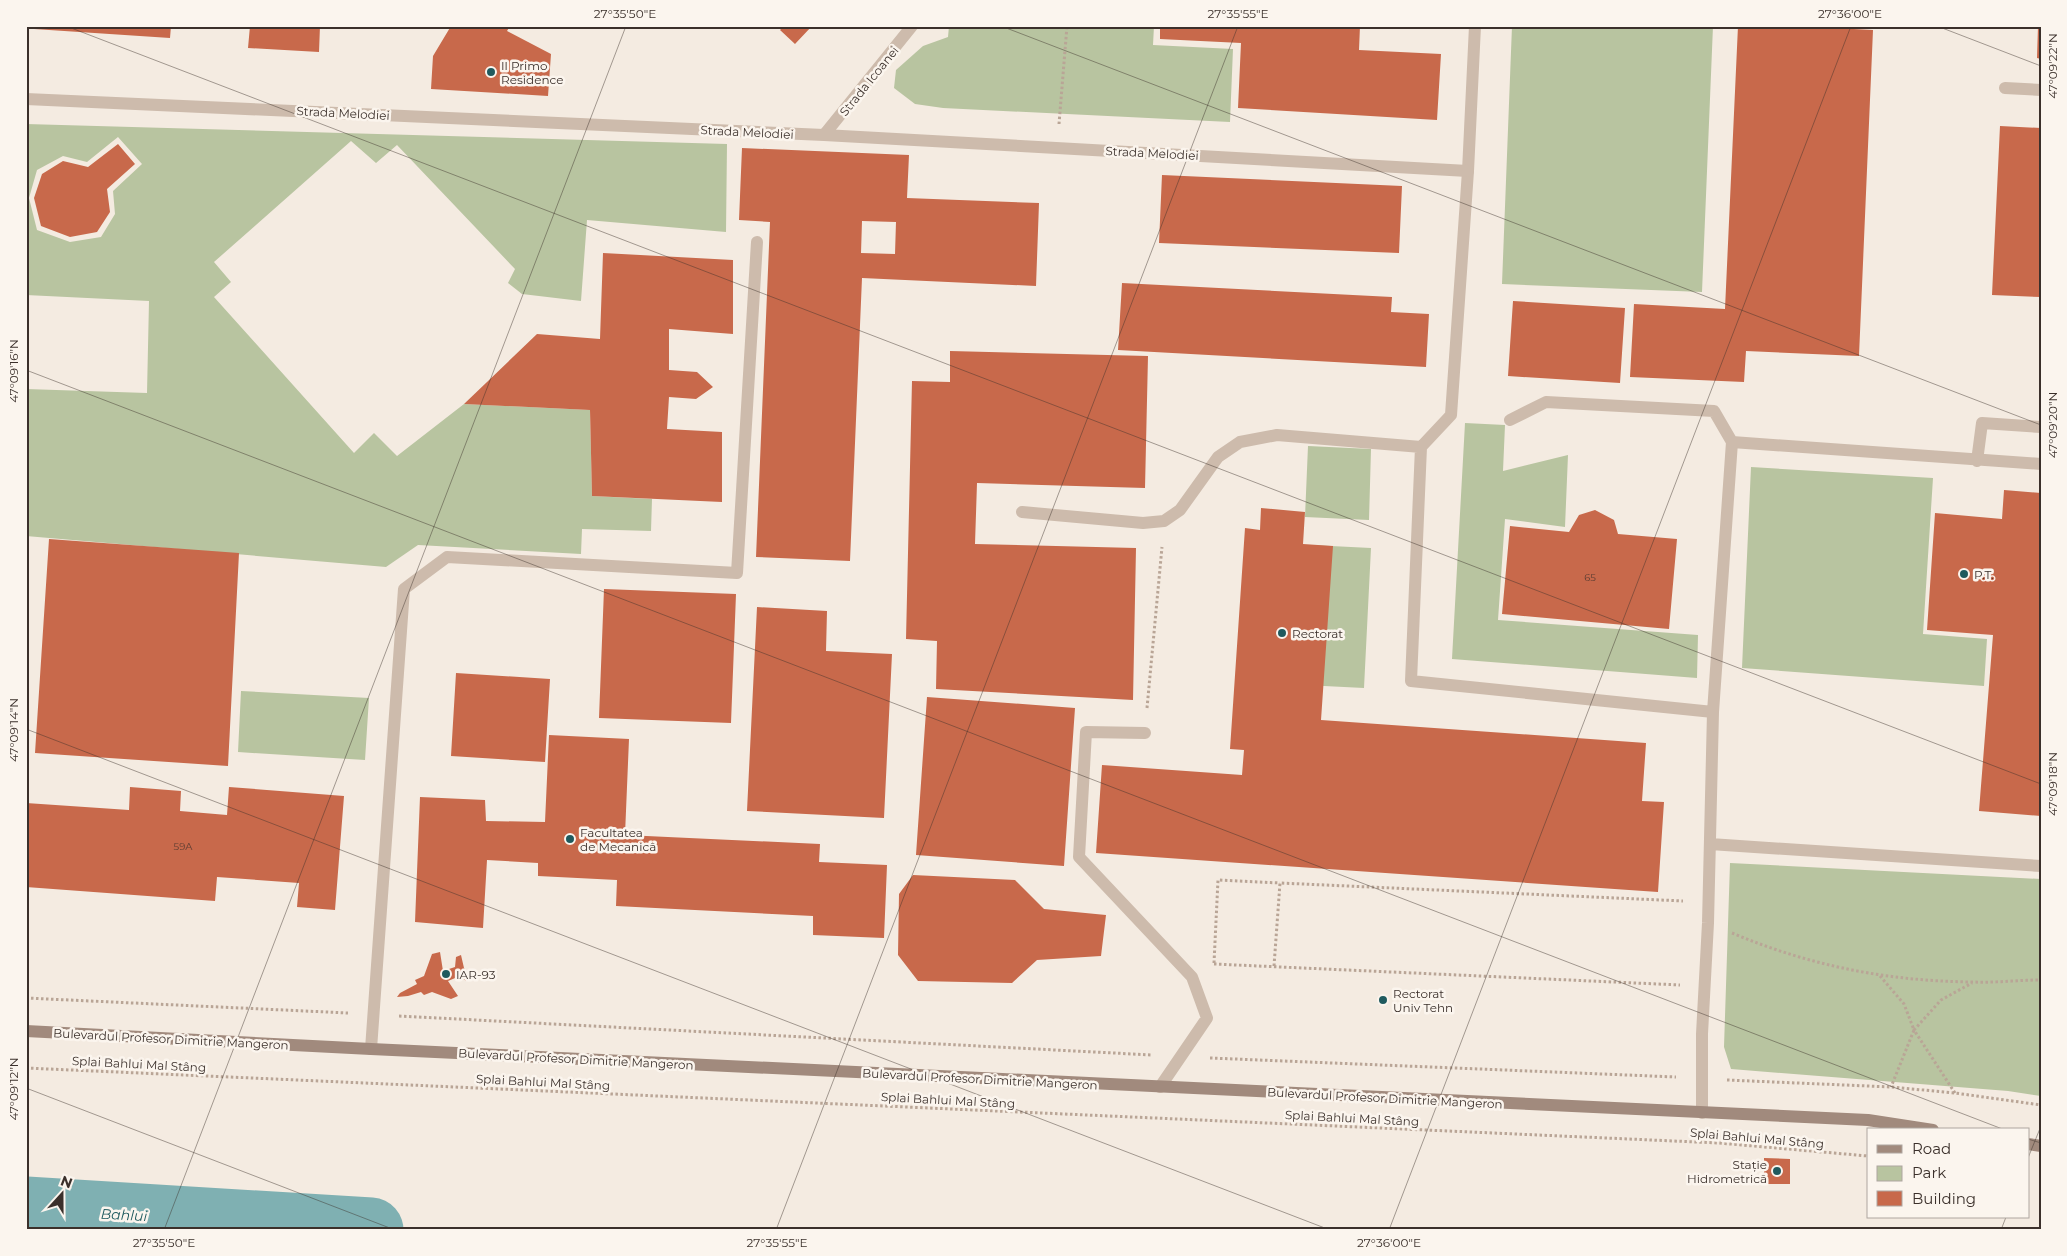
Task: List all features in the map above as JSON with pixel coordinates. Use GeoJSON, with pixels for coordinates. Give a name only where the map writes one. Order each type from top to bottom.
{"type":"FeatureCollection","features":[{"type":"Feature","properties":{"kind":"main road","name":"Bulevardul Profesor Dimitrie Mangeron"},"geometry":{"type":"LineString","coordinates":[[26,1031],[371,1050],[1868,1120],[1921,1128]]}},
{"type":"Feature","properties":{"kind":"street","name":"Strada Icoanei"},"geometry":{"type":"LineString","coordinates":[[824,135],[912,26]]}},
{"type":"Feature","properties":{"kind":"street"},"geometry":{"type":"LineString","coordinates":[[1475,26],[1468,172],[1451,415],[1421,447],[1411,681],[1713,712]]}},
{"type":"Feature","properties":{"kind":"street"},"geometry":{"type":"LineString","coordinates":[[2005,88],[2041,90]]}},
{"type":"Feature","properties":{"kind":"street","name":"Strada Melodiei"},"geometry":{"type":"LineString","coordinates":[[26,99],[824,135],[1468,172]]}},
{"type":"Feature","properties":{"kind":"street"},"geometry":{"type":"LineString","coordinates":[[371,1050],[404,589],[447,556],[737,573],[757,242]]}},
{"type":"Feature","properties":{"kind":"street"},"geometry":{"type":"LineString","coordinates":[[1510,420],[1546,402],[1714,411],[1732,442],[1713,712],[1702,1113]]}},
{"type":"Feature","properties":{"kind":"street"},"geometry":{"type":"LineString","coordinates":[[1977,461],[1982,422],[2041,427]]}},
{"type":"Feature","properties":{"kind":"street"},"geometry":{"type":"LineString","coordinates":[[1022,512],[1143,523],[1164,521],[1180,510],[1218,457],[1240,442],[1277,435],[1421,447]]}},
{"type":"Feature","properties":{"kind":"street"},"geometry":{"type":"LineString","coordinates":[[1732,442],[1977,461],[2041,464]]}},
{"type":"Feature","properties":{"kind":"street"},"geometry":{"type":"LineString","coordinates":[[1145,733],[1086,732],[1079,857],[1192,977],[1207,1018],[1160,1087]]}},
{"type":"Feature","properties":{"kind":"street"},"geometry":{"type":"LineString","coordinates":[[1710,844],[2041,866]]}},
{"type":"Feature","properties":{"kind":"path"},"geometry":{"type":"LineString","coordinates":[[1059,110],[1067,26]]}},
{"type":"Feature","properties":{"kind":"path"},"geometry":{"type":"LineString","coordinates":[[1145,733],[1164,521]]}},
{"type":"Feature","properties":{"kind":"path"},"geometry":{"type":"LineString","coordinates":[[1214,963],[1218,880],[1708,902]]}},
{"type":"Feature","properties":{"kind":"path"},"geometry":{"type":"LineString","coordinates":[[1274,966],[1280,882]]}},
{"type":"Feature","properties":{"kind":"path"},"geometry":{"type":"LineString","coordinates":[[1708,924],[1772,950],[1823,965],[1880,975],[1972,982],[2041,980]]}},
{"type":"Feature","properties":{"kind":"path"},"geometry":{"type":"LineString","coordinates":[[1192,977],[1214,963],[1705,986]]}},
{"type":"Feature","properties":{"kind":"path"},"geometry":{"type":"LineString","coordinates":[[1880,975],[1904,1004],[1914,1030],[1955,1093]]}},
{"type":"Feature","properties":{"kind":"path"},"geometry":{"type":"LineString","coordinates":[[1891,1087],[1914,1030],[1941,1000],[1972,982]]}},
{"type":"Feature","properties":{"kind":"path"},"geometry":{"type":"LineString","coordinates":[[26,998],[1181,1056],[1891,1087],[1955,1093],[2041,1105]]}},
{"type":"Feature","properties":{"kind":"path","name":"Splai Bahlui Mal Stâng"},"geometry":{"type":"LineString","coordinates":[[26,1068],[1709,1142],[1867,1156]]}},
{"type":"Feature","properties":{"kind":"green space"},"geometry":{"type":"Polygon","coordinates":[[[949,26],[1154,26],[1153,45],[1233,49],[1230,122],[943,108],[915,104],[894,88],[896,70],[923,46],[948,37],[949,26]]]}},
{"type":"Feature","properties":{"kind":"green space"},"geometry":{"type":"Polygon","coordinates":[[[1512,26],[1713,26],[1702,292],[1502,284],[1512,26]]]}},
{"type":"Feature","properties":{"kind":"green space"},"geometry":{"type":"Polygon","coordinates":[[[26,124],[727,144],[726,232],[587,220],[581,301],[522,294],[508,283],[515,269],[397,145],[376,163],[351,141],[214,262],[231,282],[214,297],[354,453],[374,433],[397,456],[464,404],[590,410],[592,496],[652,499],[651,531],[582,529],[581,554],[418,545],[386,567],[26,536],[26,389],[147,393],[149,301],[26,295],[26,124]],[[118,137],[87,162],[63,156],[37,170],[29,198],[37,230],[70,242],[101,237],[115,214],[113,191],[142,164],[118,137]]]}},
{"type":"Feature","properties":{"kind":"green space"},"geometry":{"type":"Polygon","coordinates":[[[1465,423],[1505,425],[1503,471],[1568,455],[1565,527],[1505,519],[1498,620],[1698,635],[1697,678],[1452,659],[1465,423]]]}},
{"type":"Feature","properties":{"kind":"green space"},"geometry":{"type":"Polygon","coordinates":[[[1308,446],[1371,449],[1369,520],[1305,517],[1308,446]]]}},
{"type":"Feature","properties":{"kind":"green space"},"geometry":{"type":"Polygon","coordinates":[[[1751,467],[1933,478],[1923,634],[1987,639],[1984,686],[1742,668],[1751,467]]]}},
{"type":"Feature","properties":{"kind":"green space"},"geometry":{"type":"Polygon","coordinates":[[[1311,545],[1371,548],[1364,688],[1304,685],[1311,545]]]}},
{"type":"Feature","properties":{"kind":"green space"},"geometry":{"type":"Polygon","coordinates":[[[241,691],[369,698],[365,760],[238,752],[241,691]]]}},
{"type":"Feature","properties":{"kind":"green space"},"geometry":{"type":"Polygon","coordinates":[[[1730,863],[2041,879],[2041,1096],[2008,1091],[1731,1069],[1724,1047],[1730,863]]]}},
{"type":"Feature","properties":{"kind":"building"},"geometry":{"type":"Polygon","coordinates":[[[34,26],[171,26],[170,38],[34,29],[34,26]]]}},
{"type":"Feature","properties":{"kind":"building"},"geometry":{"type":"Polygon","coordinates":[[[250,26],[320,26],[319,52],[248,48],[250,26]]]}},
{"type":"Feature","properties":{"kind":"building","name":"Il Primo Residence"},"geometry":{"type":"Polygon","coordinates":[[[451,26],[510,26],[507,31],[551,54],[548,96],[431,89],[433,56],[451,26]]]}},
{"type":"Feature","properties":{"kind":"building"},"geometry":{"type":"Polygon","coordinates":[[[784,26],[812,26],[795,44],[780,30],[784,26]]]}},
{"type":"Feature","properties":{"kind":"building"},"geometry":{"type":"Polygon","coordinates":[[[1160,26],[1360,26],[1359,50],[1441,54],[1437,120],[1238,108],[1241,43],[1160,39],[1160,26]]]}},
{"type":"Feature","properties":{"kind":"building"},"geometry":{"type":"Polygon","coordinates":[[[1738,26],[1796,26],[1873,30],[1859,356],[1746,351],[1744,382],[1630,377],[1634,304],[1725,309],[1738,26]]]}},
{"type":"Feature","properties":{"kind":"building"},"geometry":{"type":"Polygon","coordinates":[[[2038,26],[2041,26],[2041,59],[2037,58],[2038,26]]]}},
{"type":"Feature","properties":{"kind":"building"},"geometry":{"type":"Polygon","coordinates":[[[2000,126],[2041,128],[2041,297],[1992,295],[2000,126]]]}},
{"type":"Feature","properties":{"kind":"building"},"geometry":{"type":"Polygon","coordinates":[[[118,144],[135,164],[107,189],[110,212],[97,232],[70,237],[41,226],[34,198],[42,174],[63,161],[88,167],[118,144]]]}},
{"type":"Feature","properties":{"kind":"building"},"geometry":{"type":"Polygon","coordinates":[[[742,148],[909,155],[907,198],[1039,203],[1036,286],[862,278],[850,561],[756,557],[770,222],[739,220],[742,148]],[[862,221],[861,253],[895,254],[896,222],[862,221]]]}},
{"type":"Feature","properties":{"kind":"building"},"geometry":{"type":"Polygon","coordinates":[[[1162,175],[1402,186],[1399,253],[1159,243],[1162,175]]]}},
{"type":"Feature","properties":{"kind":"building"},"geometry":{"type":"Polygon","coordinates":[[[603,253],[733,260],[733,334],[669,329],[669,370],[697,372],[713,387],[696,399],[669,397],[667,429],[722,432],[722,502],[592,496],[590,410],[464,404],[537,334],[600,339],[603,253]]]}},
{"type":"Feature","properties":{"kind":"building"},"geometry":{"type":"Polygon","coordinates":[[[1122,283],[1392,297],[1391,312],[1429,314],[1426,367],[1118,350],[1122,283]]]}},
{"type":"Feature","properties":{"kind":"building"},"geometry":{"type":"Polygon","coordinates":[[[1513,301],[1625,308],[1620,383],[1508,376],[1513,301]]]}},
{"type":"Feature","properties":{"kind":"building"},"geometry":{"type":"Polygon","coordinates":[[[950,351],[1148,356],[1145,488],[977,483],[975,544],[1136,548],[1133,700],[936,689],[937,641],[906,639],[912,381],[950,382],[950,351]]]}},
{"type":"Feature","properties":{"kind":"building"},"geometry":{"type":"Polygon","coordinates":[[[2004,490],[2041,493],[2041,816],[1979,811],[1993,635],[1927,630],[1935,513],[2002,519],[2004,490]]]}},
{"type":"Feature","properties":{"kind":"building","name":"Rectorat"},"geometry":{"type":"Polygon","coordinates":[[[1261,508],[1305,512],[1303,544],[1333,546],[1321,720],[1646,743],[1642,801],[1664,802],[1658,892],[1096,853],[1102,765],[1242,775],[1244,750],[1230,749],[1245,528],[1260,530],[1261,508]]]}},
{"type":"Feature","properties":{"kind":"building"},"geometry":{"type":"Polygon","coordinates":[[[1595,510],[1614,520],[1618,534],[1677,539],[1669,629],[1502,614],[1510,526],[1569,532],[1579,515],[1595,510]]]}},
{"type":"Feature","properties":{"kind":"building"},"geometry":{"type":"Polygon","coordinates":[[[49,539],[239,553],[228,766],[35,753],[49,539]]]}},
{"type":"Feature","properties":{"kind":"building"},"geometry":{"type":"Polygon","coordinates":[[[604,589],[736,594],[731,723],[599,718],[604,589]]]}},
{"type":"Feature","properties":{"kind":"building"},"geometry":{"type":"Polygon","coordinates":[[[757,607],[827,611],[826,651],[892,654],[884,818],[747,811],[757,607]]]}},
{"type":"Feature","properties":{"kind":"building"},"geometry":{"type":"Polygon","coordinates":[[[456,673],[550,679],[545,762],[451,756],[456,673]]]}},
{"type":"Feature","properties":{"kind":"building"},"geometry":{"type":"Polygon","coordinates":[[[927,697],[1075,708],[1064,866],[916,855],[927,697]]]}},
{"type":"Feature","properties":{"kind":"building","name":"Facultatea de Mecanică"},"geometry":{"type":"Polygon","coordinates":[[[549,735],[629,739],[625,835],[820,844],[819,862],[887,865],[884,938],[813,935],[813,916],[616,906],[617,880],[538,876],[538,863],[487,860],[483,928],[415,922],[420,797],[485,800],[486,821],[545,822],[549,735]]]}},
{"type":"Feature","properties":{"kind":"building"},"geometry":{"type":"Polygon","coordinates":[[[130,787],[181,791],[180,811],[227,815],[229,787],[344,796],[335,910],[297,907],[299,883],[217,877],[215,901],[26,887],[26,803],[129,810],[130,787]]]}},
{"type":"Feature","properties":{"kind":"building"},"geometry":{"type":"Polygon","coordinates":[[[913,875],[1015,880],[1044,909],[1106,915],[1101,956],[1037,960],[1012,983],[918,981],[898,955],[899,894],[913,875]]]}},
{"type":"Feature","properties":{"kind":"building","name":"IAR-93"},"geometry":{"type":"Polygon","coordinates":[[[440,952],[443,971],[455,967],[456,957],[461,955],[464,968],[472,979],[466,981],[460,976],[448,981],[458,996],[451,999],[432,992],[424,995],[421,992],[397,997],[400,993],[417,984],[415,980],[424,976],[432,954],[440,952]]]}},
{"type":"Feature","properties":{"kind":"building","name":"Stație Hidrometrică"},"geometry":{"type":"Polygon","coordinates":[[[1764,1158],[1790,1159],[1790,1184],[1764,1184],[1764,1158]]]}},
{"type":"Feature","properties":{"kind":"waterway","name":"Bahlui"},"geometry":{"type":"LineString","coordinates":[[26,1209],[371,1230]]}},
{"type":"Feature","properties":{"kind":"place","name":"Il Primo Residence"},"geometry":{"type":"Point","coordinates":[491,72]}},
{"type":"Feature","properties":{"kind":"place","name":"P.T."},"geometry":{"type":"Point","coordinates":[1964,574]}},
{"type":"Feature","properties":{"kind":"place","name":"Rectorat"},"geometry":{"type":"Point","coordinates":[1282,633]}},
{"type":"Feature","properties":{"kind":"place","name":"Facultatea de Mecanică"},"geometry":{"type":"Point","coordinates":[570,839]}},
{"type":"Feature","properties":{"kind":"place","name":"IAR-93"},"geometry":{"type":"Point","coordinates":[446,974]}},
{"type":"Feature","properties":{"kind":"place","name":"Rectorat Univ Tehn"},"geometry":{"type":"Point","coordinates":[1383,1000]}},
{"type":"Feature","properties":{"kind":"place","name":"Stație Hidrometrică"},"geometry":{"type":"Point","coordinates":[1777,1171]}}]}
